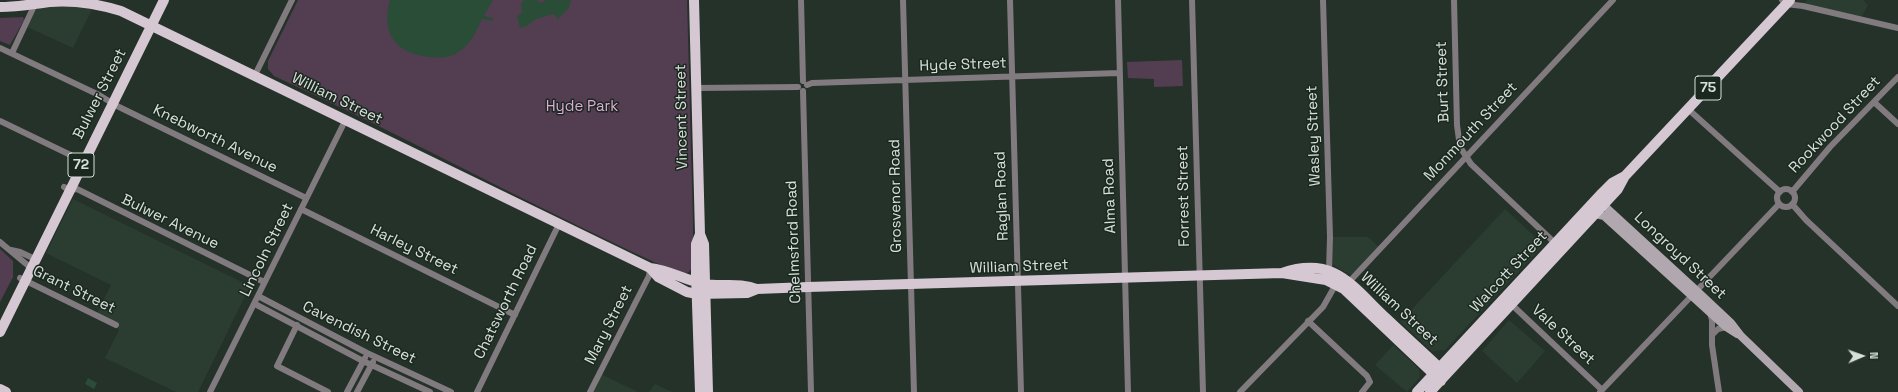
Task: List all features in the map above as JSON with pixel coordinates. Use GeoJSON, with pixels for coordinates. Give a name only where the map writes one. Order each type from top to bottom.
{"type":"FeatureCollection","features":[{"type":"Feature","properties":{"kind":"main road","name":"Bulwer Street"},"geometry":{"type":"LineString","coordinates":[[149,23],[156,0]]}},
{"type":"Feature","properties":{"kind":"main road","name":"Bulwer Street"},"geometry":{"type":"LineString","coordinates":[[0,318],[31,262],[109,101],[149,23],[164,0]]}},
{"type":"Feature","properties":{"kind":"main road","name":"Vincent Street"},"geometry":{"type":"LineString","coordinates":[[694,0],[700,234],[704,244],[701,289],[700,392]]}},
{"type":"Feature","properties":{"kind":"main road","name":"William Street"},"geometry":{"type":"LineString","coordinates":[[0,7],[51,1],[91,1],[121,11],[149,23],[650,268],[658,277],[688,292],[701,289],[747,285],[757,289],[1199,277],[1282,273],[1298,268],[1317,268],[1329,271],[1349,282],[1440,374]]}},
{"type":"Feature","properties":{"kind":"main road","name":"Walcott Street"},"geometry":{"type":"LineString","coordinates":[[1508,301],[1556,244],[1600,202],[1618,189],[1626,176],[1786,1]]}},
{"type":"Feature","properties":{"kind":"main road","name":"Walcott Street"},"geometry":{"type":"LineString","coordinates":[[1417,392],[1440,374],[1508,301],[1596,214],[1600,202]]}},
{"type":"Feature","properties":{"kind":"main road","name":"Longroyd Street"},"geometry":{"type":"LineString","coordinates":[[1600,202],[1695,294],[1710,313],[1726,327],[1741,336]]}},
{"type":"Feature","properties":{"kind":"main road","name":"Longroyd Street"},"geometry":{"type":"LineString","coordinates":[[1596,214],[1604,216],[1731,323],[1741,336],[1799,392]]}},
{"type":"Feature","properties":{"kind":"main road","name":"William Street"},"geometry":{"type":"LineString","coordinates":[[1282,273],[1299,277],[1315,278],[1336,284],[1354,296],[1440,374]]}},
{"type":"Feature","properties":{"kind":"main road","name":"Bulwer Street"},"geometry":{"type":"LineString","coordinates":[[0,332],[22,279]]}},
{"type":"Feature","properties":{"kind":"main road","name":"Vincent Street"},"geometry":{"type":"LineString","coordinates":[[701,289],[708,392]]}},
{"type":"Feature","properties":{"kind":"main road","name":"Walcott Street"},"geometry":{"type":"LineString","coordinates":[[1430,392],[1440,374]]}},
{"type":"Feature","properties":{"kind":"main road"},"geometry":{"type":"LineString","coordinates":[[0,389],[6,392]]}},
{"type":"Feature","properties":{"kind":"street"},"geometry":{"type":"LineString","coordinates":[[255,75],[290,0]]}},
{"type":"Feature","properties":{"kind":"street"},"geometry":{"type":"LineString","coordinates":[[697,88],[806,90],[800,0]]}},
{"type":"Feature","properties":{"kind":"street","name":"Grosvenor Road"},"geometry":{"type":"LineString","coordinates":[[903,0],[914,392]]}},
{"type":"Feature","properties":{"kind":"street","name":"Raglan Road"},"geometry":{"type":"LineString","coordinates":[[1010,0],[1021,392]]}},
{"type":"Feature","properties":{"kind":"street","name":"Alma Road"},"geometry":{"type":"LineString","coordinates":[[1118,0],[1128,392]]}},
{"type":"Feature","properties":{"kind":"street","name":"Forrest Street"},"geometry":{"type":"LineString","coordinates":[[1192,0],[1203,392]]}},
{"type":"Feature","properties":{"kind":"street","name":"Wasley Street"},"geometry":{"type":"LineString","coordinates":[[1323,0],[1330,237],[1329,271]]}},
{"type":"Feature","properties":{"kind":"street","name":"Burt Street"},"geometry":{"type":"LineString","coordinates":[[1454,0],[1458,136],[1460,147],[1471,164],[1556,244]]}},
{"type":"Feature","properties":{"kind":"street","name":"Monmouth Street"},"geometry":{"type":"LineString","coordinates":[[1349,282],[1613,0]]}},
{"type":"Feature","properties":{"kind":"street"},"geometry":{"type":"LineString","coordinates":[[1786,1],[1898,28]]}},
{"type":"Feature","properties":{"kind":"street"},"geometry":{"type":"LineString","coordinates":[[12,53],[35,4]]}},
{"type":"Feature","properties":{"kind":"street","name":"Knebworth Avenue"},"geometry":{"type":"LineString","coordinates":[[0,48],[306,198]]}},
{"type":"Feature","properties":{"kind":"street","name":"Hyde Street"},"geometry":{"type":"LineString","coordinates":[[805,83],[1119,73]]}},
{"type":"Feature","properties":{"kind":"street","name":"Rookwood Street"},"geometry":{"type":"LineString","coordinates":[[1792,192],[1830,147],[1898,77]]}},
{"type":"Feature","properties":{"kind":"street","name":"Chelmsford Road"},"geometry":{"type":"LineString","coordinates":[[800,89],[811,392]]}},
{"type":"Feature","properties":{"kind":"street"},"geometry":{"type":"LineString","coordinates":[[1874,102],[1898,124]]}},
{"type":"Feature","properties":{"kind":"street"},"geometry":{"type":"LineString","coordinates":[[1688,109],[1780,192]]}},
{"type":"Feature","properties":{"kind":"street","name":"Lincoln Street"},"geometry":{"type":"LineString","coordinates":[[210,392],[346,119]]}},
{"type":"Feature","properties":{"kind":"street"},"geometry":{"type":"LineString","coordinates":[[0,120],[80,160]]}},
{"type":"Feature","properties":{"kind":"street","name":"Bulwer Avenue"},"geometry":{"type":"LineString","coordinates":[[67,188],[77,189],[264,282]]}},
{"type":"Feature","properties":{"kind":"street"},"geometry":{"type":"LineString","coordinates":[[1784,189],[1792,192],[1795,199],[1792,204],[1784,207],[1779,204],[1777,198],[1780,192],[1784,189]]}},
{"type":"Feature","properties":{"kind":"street"},"geometry":{"type":"LineString","coordinates":[[1601,391],[1695,294],[1779,204]]}},
{"type":"Feature","properties":{"kind":"street"},"geometry":{"type":"LineString","coordinates":[[1792,204],[1806,220],[1898,306]]}},
{"type":"Feature","properties":{"kind":"street","name":"Harley Street"},"geometry":{"type":"LineString","coordinates":[[301,209],[515,315]]}},
{"type":"Feature","properties":{"kind":"street","name":"Chatsworth Road"},"geometry":{"type":"LineString","coordinates":[[477,392],[560,224]]}},
{"type":"Feature","properties":{"kind":"street"},"geometry":{"type":"LineString","coordinates":[[0,242],[31,262]]}},
{"type":"Feature","properties":{"kind":"street"},"geometry":{"type":"LineString","coordinates":[[11,250],[31,262]]}},
{"type":"Feature","properties":{"kind":"street","name":"Mary Street"},"geometry":{"type":"LineString","coordinates":[[590,392],[649,276],[650,268]]}},
{"type":"Feature","properties":{"kind":"street","name":"Grant Street"},"geometry":{"type":"LineString","coordinates":[[22,279],[116,325]]}},
{"type":"Feature","properties":{"kind":"street"},"geometry":{"type":"LineString","coordinates":[[1240,392],[1322,307],[1336,284]]}},
{"type":"Feature","properties":{"kind":"street","name":"Cavendish Street"},"geometry":{"type":"LineString","coordinates":[[258,296],[375,357],[451,392]]}},
{"type":"Feature","properties":{"kind":"street","name":"Vale Street"},"geometry":{"type":"LineString","coordinates":[[1508,301],[1601,391]]}},
{"type":"Feature","properties":{"kind":"street","name":"Cavendish Street"},"geometry":{"type":"LineString","coordinates":[[255,304],[363,361],[430,392]]}},
{"type":"Feature","properties":{"kind":"street"},"geometry":{"type":"LineString","coordinates":[[1710,313],[1712,320],[1712,345],[1719,392]]}},
{"type":"Feature","properties":{"kind":"street"},"geometry":{"type":"LineString","coordinates":[[1308,321],[1367,376],[1370,382],[1362,392]]}},
{"type":"Feature","properties":{"kind":"street"},"geometry":{"type":"LineString","coordinates":[[297,325],[277,366],[328,392]]}},
{"type":"Feature","properties":{"kind":"street"},"geometry":{"type":"LineString","coordinates":[[1712,335],[1718,329],[1726,327]]}},
{"type":"Feature","properties":{"kind":"street"},"geometry":{"type":"LineString","coordinates":[[347,392],[367,353]]}},
{"type":"Feature","properties":{"kind":"street"},"geometry":{"type":"LineString","coordinates":[[357,392],[375,357]]}},
{"type":"Feature","properties":{"kind":"shaded area"},"geometry":{"type":"Polygon","coordinates":[[[390,0],[493,0],[484,16],[493,18],[492,21],[482,19],[475,34],[466,47],[454,55],[447,57],[430,57],[418,55],[400,46],[389,32],[388,12],[390,0]]]}},
{"type":"Feature","properties":{"kind":"shaded area"},"geometry":{"type":"Polygon","coordinates":[[[524,0],[536,0],[542,3],[546,0],[571,0],[569,8],[558,19],[554,14],[536,19],[527,26],[520,28],[517,16],[522,13],[521,3],[524,0]]]}},
{"type":"Feature","properties":{"kind":"shaded area"},"geometry":{"type":"Polygon","coordinates":[[[1807,0],[1863,0],[1868,5],[1861,18],[1803,6],[1807,0]]]}},
{"type":"Feature","properties":{"kind":"shaded area"},"geometry":{"type":"Polygon","coordinates":[[[95,3],[73,48],[25,26],[35,4],[95,3]]]}},
{"type":"Feature","properties":{"kind":"shaded area"},"geometry":{"type":"Polygon","coordinates":[[[73,199],[250,286],[198,392],[176,392],[105,358],[119,330],[116,325],[96,315],[111,285],[46,253],[73,199]]]}},
{"type":"Feature","properties":{"kind":"shaded area"},"geometry":{"type":"Polygon","coordinates":[[[1505,209],[1544,245],[1445,350],[1432,351],[1400,322],[1505,209]]]}},
{"type":"Feature","properties":{"kind":"shaded area"},"geometry":{"type":"Polygon","coordinates":[[[1330,237],[1368,237],[1380,248],[1354,277],[1330,263],[1330,237]]]}},
{"type":"Feature","properties":{"kind":"shaded area"},"geometry":{"type":"Polygon","coordinates":[[[1509,320],[1545,351],[1517,383],[1482,351],[1509,320]]]}},
{"type":"Feature","properties":{"kind":"shaded area"},"geometry":{"type":"Polygon","coordinates":[[[1393,345],[1419,369],[1420,377],[1407,392],[1375,365],[1393,345]]]}},
{"type":"Feature","properties":{"kind":"shaded area"},"geometry":{"type":"Polygon","coordinates":[[[599,373],[638,392],[590,392],[599,373]]]}},
{"type":"Feature","properties":{"kind":"shaded area"},"geometry":{"type":"Polygon","coordinates":[[[88,378],[97,383],[94,389],[85,384],[88,378]]]}},
{"type":"Feature","properties":{"kind":"shaded area"},"geometry":{"type":"Polygon","coordinates":[[[655,384],[672,392],[649,392],[655,384]]]}},
{"type":"Feature","properties":{"kind":"green space","name":"Hyde Park"},"geometry":{"type":"Polygon","coordinates":[[[298,0],[687,0],[693,223],[693,263],[690,271],[685,274],[680,274],[527,201],[376,125],[274,76],[268,69],[268,61],[298,0]]]}},
{"type":"Feature","properties":{"kind":"green space"},"geometry":{"type":"Polygon","coordinates":[[[23,17],[24,20],[10,45],[0,41],[0,18],[23,17]]]}},
{"type":"Feature","properties":{"kind":"green space"},"geometry":{"type":"Polygon","coordinates":[[[1182,60],[1183,86],[1154,87],[1154,79],[1128,78],[1127,62],[1182,60]]]}},
{"type":"Feature","properties":{"kind":"green space"},"geometry":{"type":"Polygon","coordinates":[[[0,249],[13,261],[13,277],[0,302],[0,249]]]}}]}
